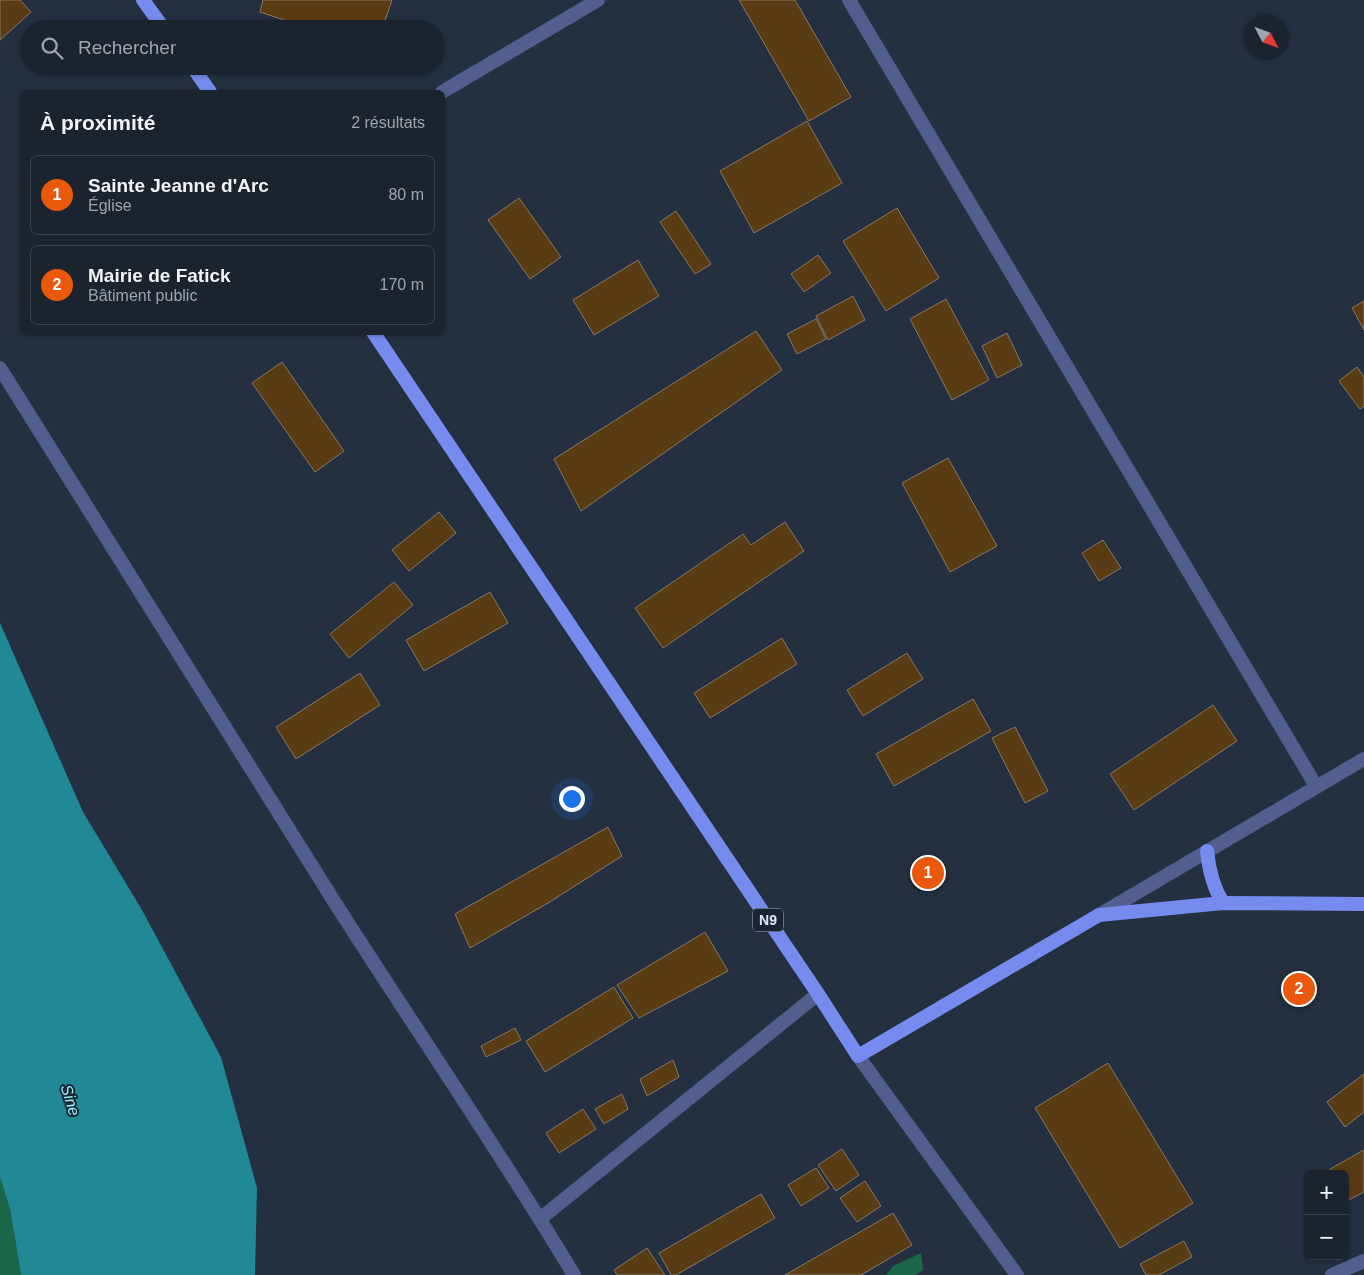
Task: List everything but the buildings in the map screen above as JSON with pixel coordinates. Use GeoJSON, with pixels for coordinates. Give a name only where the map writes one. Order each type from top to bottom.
{"type":"FeatureCollection","features":[{"type":"Feature","properties":{"kind":"main road"},"geometry":{"type":"LineString","coordinates":[[143,0],[157,20]]}},
{"type":"Feature","properties":{"kind":"main road"},"geometry":{"type":"LineString","coordinates":[[198,75],[209,90]]}},
{"type":"Feature","properties":{"kind":"main road","name":"N9"},"geometry":{"type":"LineString","coordinates":[[375,335],[858,1056]]}},
{"type":"Feature","properties":{"kind":"main road"},"geometry":{"type":"LineString","coordinates":[[1207,851],[1212,878],[1223,903]]}},
{"type":"Feature","properties":{"kind":"main road"},"geometry":{"type":"LineString","coordinates":[[858,1056],[1099,915],[1223,903],[1362,907]]}},
{"type":"Feature","properties":{"kind":"street"},"geometry":{"type":"LineString","coordinates":[[445,90],[598,0]]}},
{"type":"Feature","properties":{"kind":"street"},"geometry":{"type":"LineString","coordinates":[[849,0],[1316,786]]}},
{"type":"Feature","properties":{"kind":"street"},"geometry":{"type":"LineString","coordinates":[[0,368],[332,898],[540,1219],[574,1275]]}},
{"type":"Feature","properties":{"kind":"street"},"geometry":{"type":"LineString","coordinates":[[1099,915],[1364,759]]}},
{"type":"Feature","properties":{"kind":"street"},"geometry":{"type":"LineString","coordinates":[[540,1219],[818,994]]}},
{"type":"Feature","properties":{"kind":"street"},"geometry":{"type":"LineString","coordinates":[[858,1056],[1017,1275]]}},
{"type":"Feature","properties":{"kind":"street"},"geometry":{"type":"LineString","coordinates":[[1332,1275],[1364,1261]]}},
{"type":"Feature","properties":{"kind":"green space"},"geometry":{"type":"Polygon","coordinates":[[[0,1177],[10,1209],[21,1275],[0,1275],[0,1177]]]}},
{"type":"Feature","properties":{"kind":"green space"},"geometry":{"type":"Polygon","coordinates":[[[921,1253],[923,1270],[916,1275],[886,1275],[893,1266],[921,1253]]]}},
{"type":"Feature","properties":{"kind":"water","name":"Sine"},"geometry":{"type":"Polygon","coordinates":[[[0,623],[83,812],[142,910],[221,1057],[257,1188],[255,1275],[21,1275],[10,1209],[0,1177],[0,623]]]}},
{"type":"Feature","properties":{"kind":"place","name":"Sainte Jeanne d'Arc"},"geometry":{"type":"Point","coordinates":[928,873]}},
{"type":"Feature","properties":{"kind":"place","name":"Mairie de Fatick"},"geometry":{"type":"Point","coordinates":[1299,989]}}]}
